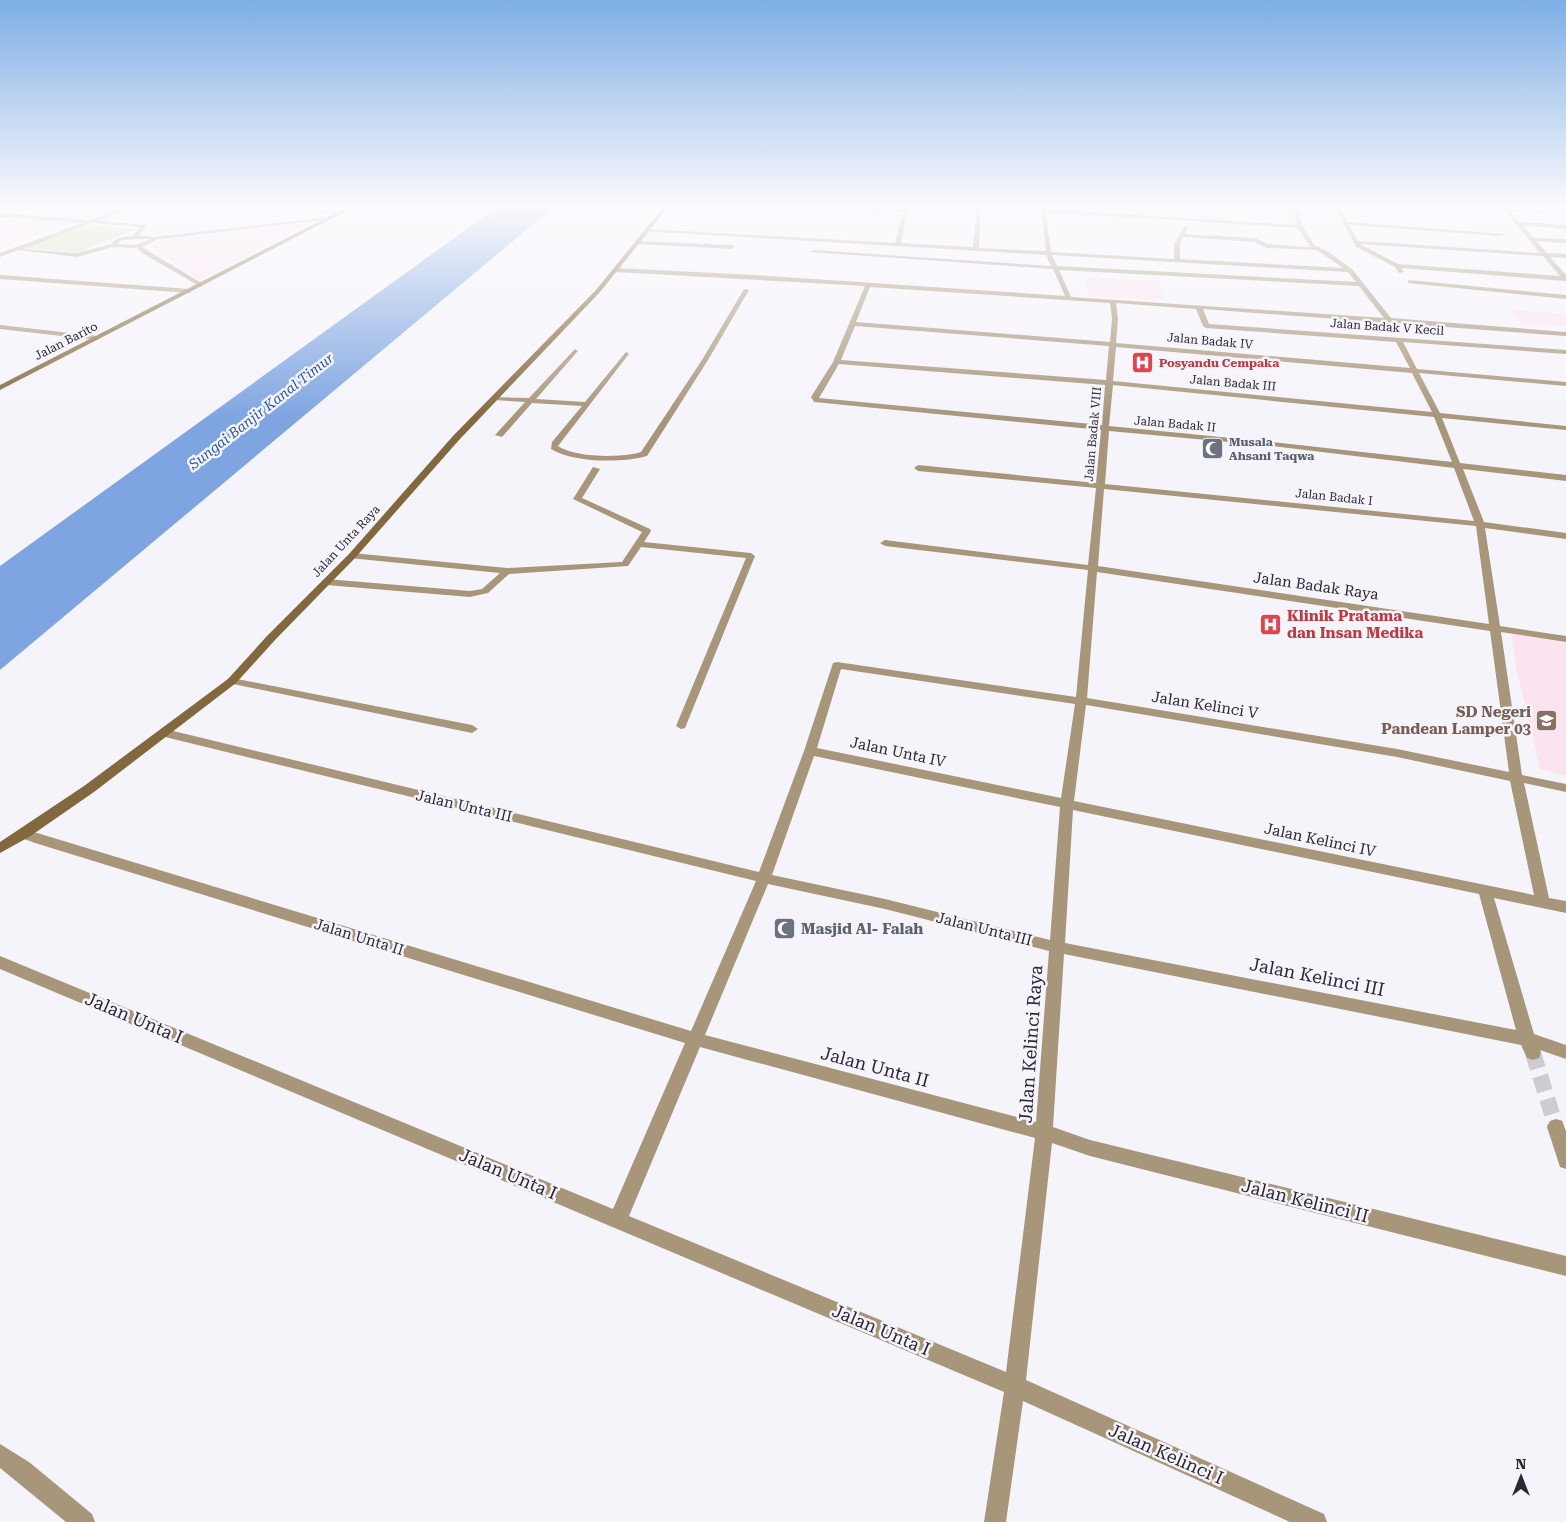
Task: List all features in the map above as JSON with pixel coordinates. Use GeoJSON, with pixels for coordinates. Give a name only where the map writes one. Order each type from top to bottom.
{"type":"FeatureCollection","features":[{"type":"Feature","properties":{"kind":"street"},"geometry":{"type":"LineString","coordinates":[[186,276],[201,285]]}},
{"type":"Feature","properties":{"kind":"street","name":"Jalan Barito"},"geometry":{"type":"LineString","coordinates":[[0,388],[219,276]]}},
{"type":"Feature","properties":{"kind":"street","name":"Jalan Unta Raya"},"geometry":{"type":"LineString","coordinates":[[0,848],[24,834],[165,733],[232,681],[352,556],[493,398],[581,310],[611,276]]}},
{"type":"Feature","properties":{"kind":"street"},"geometry":{"type":"LineString","coordinates":[[717,276],[1389,320],[1566,334]]}},
{"type":"Feature","properties":{"kind":"street"},"geometry":{"type":"LineString","coordinates":[[1059,276],[1069,299]]}},
{"type":"Feature","properties":{"kind":"street"},"geometry":{"type":"LineString","coordinates":[[1209,276],[1360,284]]}},
{"type":"Feature","properties":{"kind":"street"},"geometry":{"type":"LineString","coordinates":[[1354,276],[1389,320]]}},
{"type":"Feature","properties":{"kind":"street"},"geometry":{"type":"LineString","coordinates":[[1404,276],[1411,285],[1566,297]]}},
{"type":"Feature","properties":{"kind":"street"},"geometry":{"type":"LineString","coordinates":[[1538,276],[1566,278]]}},
{"type":"Feature","properties":{"kind":"street"},"geometry":{"type":"LineString","coordinates":[[0,277],[189,291]]}},
{"type":"Feature","properties":{"kind":"street"},"geometry":{"type":"LineString","coordinates":[[837,362],[868,285]]}},
{"type":"Feature","properties":{"kind":"street","name":"Jalan Badak VIII"},"geometry":{"type":"LineString","coordinates":[[1092,568],[1115,319],[1113,302]]}},
{"type":"Feature","properties":{"kind":"street","name":"Jalan Badak V Kecil"},"geometry":{"type":"LineString","coordinates":[[1199,308],[1206,326],[1566,352]]}},
{"type":"Feature","properties":{"kind":"street","name":"Jalan Badak IV"},"geometry":{"type":"LineString","coordinates":[[852,324],[1113,344],[1566,384]]}},
{"type":"Feature","properties":{"kind":"street"},"geometry":{"type":"LineString","coordinates":[[0,327],[97,338]]}},
{"type":"Feature","properties":{"kind":"street"},"geometry":{"type":"LineString","coordinates":[[1398,339],[1437,414],[1480,524],[1516,778],[1542,900]]}},
{"type":"Feature","properties":{"kind":"street","name":"Jalan Badak III"},"geometry":{"type":"LineString","coordinates":[[837,362],[1109,383],[1566,428]]}},
{"type":"Feature","properties":{"kind":"street","name":"Jalan Badak II"},"geometry":{"type":"LineString","coordinates":[[837,362],[815,398],[825,401],[1272,444],[1566,478]]}},
{"type":"Feature","properties":{"kind":"street","name":"Jalan Badak I"},"geometry":{"type":"LineString","coordinates":[[918,468],[1480,524],[1566,536]]}},
{"type":"Feature","properties":{"kind":"street"},"geometry":{"type":"LineString","coordinates":[[885,543],[1092,568]]}},
{"type":"Feature","properties":{"kind":"street","name":"Jalan Badak Raya"},"geometry":{"type":"LineString","coordinates":[[1092,568],[1566,639]]}},
{"type":"Feature","properties":{"kind":"street","name":"Jalan Kelinci Raya"},"geometry":{"type":"LineString","coordinates":[[995,1522],[1016,1386],[1044,1132],[1067,805],[1081,701],[1092,568]]}},
{"type":"Feature","properties":{"kind":"street","name":"Jalan Kelinci V"},"geometry":{"type":"LineString","coordinates":[[810,750],[837,665],[1081,701],[1397,753],[1566,788]]}},
{"type":"Feature","properties":{"kind":"street"},"geometry":{"type":"LineString","coordinates":[[232,681],[472,729]]}},
{"type":"Feature","properties":{"kind":"street","name":"Jalan Unta III"},"geometry":{"type":"LineString","coordinates":[[165,733],[764,878],[885,904],[1058,946]]}},
{"type":"Feature","properties":{"kind":"street"},"geometry":{"type":"LineString","coordinates":[[618,1220],[764,878],[810,750]]}},
{"type":"Feature","properties":{"kind":"street","name":"Jalan Unta IV"},"geometry":{"type":"LineString","coordinates":[[810,750],[1067,805]]}},
{"type":"Feature","properties":{"kind":"street","name":"Jalan Kelinci IV"},"geometry":{"type":"LineString","coordinates":[[1067,805],[1485,891],[1542,900],[1566,907]]}},
{"type":"Feature","properties":{"kind":"street","name":"Jalan Unta II"},"geometry":{"type":"LineString","coordinates":[[24,834],[695,1039],[1044,1132]]}},
{"type":"Feature","properties":{"kind":"street"},"geometry":{"type":"LineString","coordinates":[[1485,891],[1530,1046]]}},
{"type":"Feature","properties":{"kind":"street","name":"Jalan Kelinci III"},"geometry":{"type":"LineString","coordinates":[[1058,946],[1566,1052]]}},
{"type":"Feature","properties":{"kind":"street","name":"Jalan Unta I"},"geometry":{"type":"LineString","coordinates":[[0,962],[1016,1386]]}},
{"type":"Feature","properties":{"kind":"street"},"geometry":{"type":"LineString","coordinates":[[1556,1127],[1566,1161]]}},
{"type":"Feature","properties":{"kind":"street","name":"Jalan Kelinci II"},"geometry":{"type":"LineString","coordinates":[[1044,1132],[1090,1148],[1566,1266]]}},
{"type":"Feature","properties":{"kind":"street","name":"Jalan Kelinci I"},"geometry":{"type":"LineString","coordinates":[[1016,1386],[1316,1522]]}},
{"type":"Feature","properties":{"kind":"street"},"geometry":{"type":"LineString","coordinates":[[0,1455],[84,1522]]}},
{"type":"Feature","properties":{"kind":"lane"},"geometry":{"type":"LineString","coordinates":[[626,354],[555,444],[556,450],[570,454],[621,458],[644,454],[746,290]]}},
{"type":"Feature","properties":{"kind":"lane"},"geometry":{"type":"LineString","coordinates":[[499,435],[575,351]]}},
{"type":"Feature","properties":{"kind":"lane"},"geometry":{"type":"LineString","coordinates":[[493,398],[586,404]]}},
{"type":"Feature","properties":{"kind":"lane"},"geometry":{"type":"LineString","coordinates":[[352,556],[507,571],[625,564],[647,531],[577,500],[596,469]]}},
{"type":"Feature","properties":{"kind":"lane"},"geometry":{"type":"LineString","coordinates":[[638,544],[751,556],[681,726]]}},
{"type":"Feature","properties":{"kind":"lane"},"geometry":{"type":"LineString","coordinates":[[326,582],[470,594],[485,591],[507,571]]}},
{"type":"Feature","properties":{"kind":"shaded area"},"geometry":{"type":"Polygon","coordinates":[[[193,276],[207,276],[199,280],[193,276]]]}},
{"type":"Feature","properties":{"kind":"shaded area"},"geometry":{"type":"Polygon","coordinates":[[[1086,277],[1158,281],[1164,300],[1088,296],[1086,277]]]}},
{"type":"Feature","properties":{"kind":"shaded area"},"geometry":{"type":"Polygon","coordinates":[[[1511,310],[1566,314],[1566,326],[1521,323],[1511,310]]]}},
{"type":"Feature","properties":{"kind":"shaded area","name":"SD Negeri Pandean Lamper 03"},"geometry":{"type":"Polygon","coordinates":[[[1511,633],[1566,643],[1566,776],[1540,769],[1517,672],[1511,633]]]}},
{"type":"Feature","properties":{"kind":"water"},"geometry":{"type":"Polygon","coordinates":[[[402,276],[471,276],[0,670],[0,566],[402,276]]]}},
{"type":"Feature","properties":{"kind":"waterway","name":"Sungai Banjir Kanal Timur"},"geometry":{"type":"LineString","coordinates":[[404,299],[433,276]]}},
{"type":"Feature","properties":{"kind":"tunnel"},"geometry":{"type":"LineString","coordinates":[[1533,1053],[1556,1127]]}},
{"type":"Feature","properties":{"kind":"place","name":"Posyandu Cempaka"},"geometry":{"type":"Point","coordinates":[1143,363]}},
{"type":"Feature","properties":{"kind":"place","name":"Musala Ahsani Taqwa"},"geometry":{"type":"Point","coordinates":[1213,449]}},
{"type":"Feature","properties":{"kind":"place","name":"Klinik Pratama dan Insan Medika"},"geometry":{"type":"Point","coordinates":[1271,625]}},
{"type":"Feature","properties":{"kind":"place","name":"SD Negeri Pandean Lamper 03"},"geometry":{"type":"Point","coordinates":[1547,721]}},
{"type":"Feature","properties":{"kind":"place","name":"Masjid Al- Falah"},"geometry":{"type":"Point","coordinates":[785,929]}}]}
